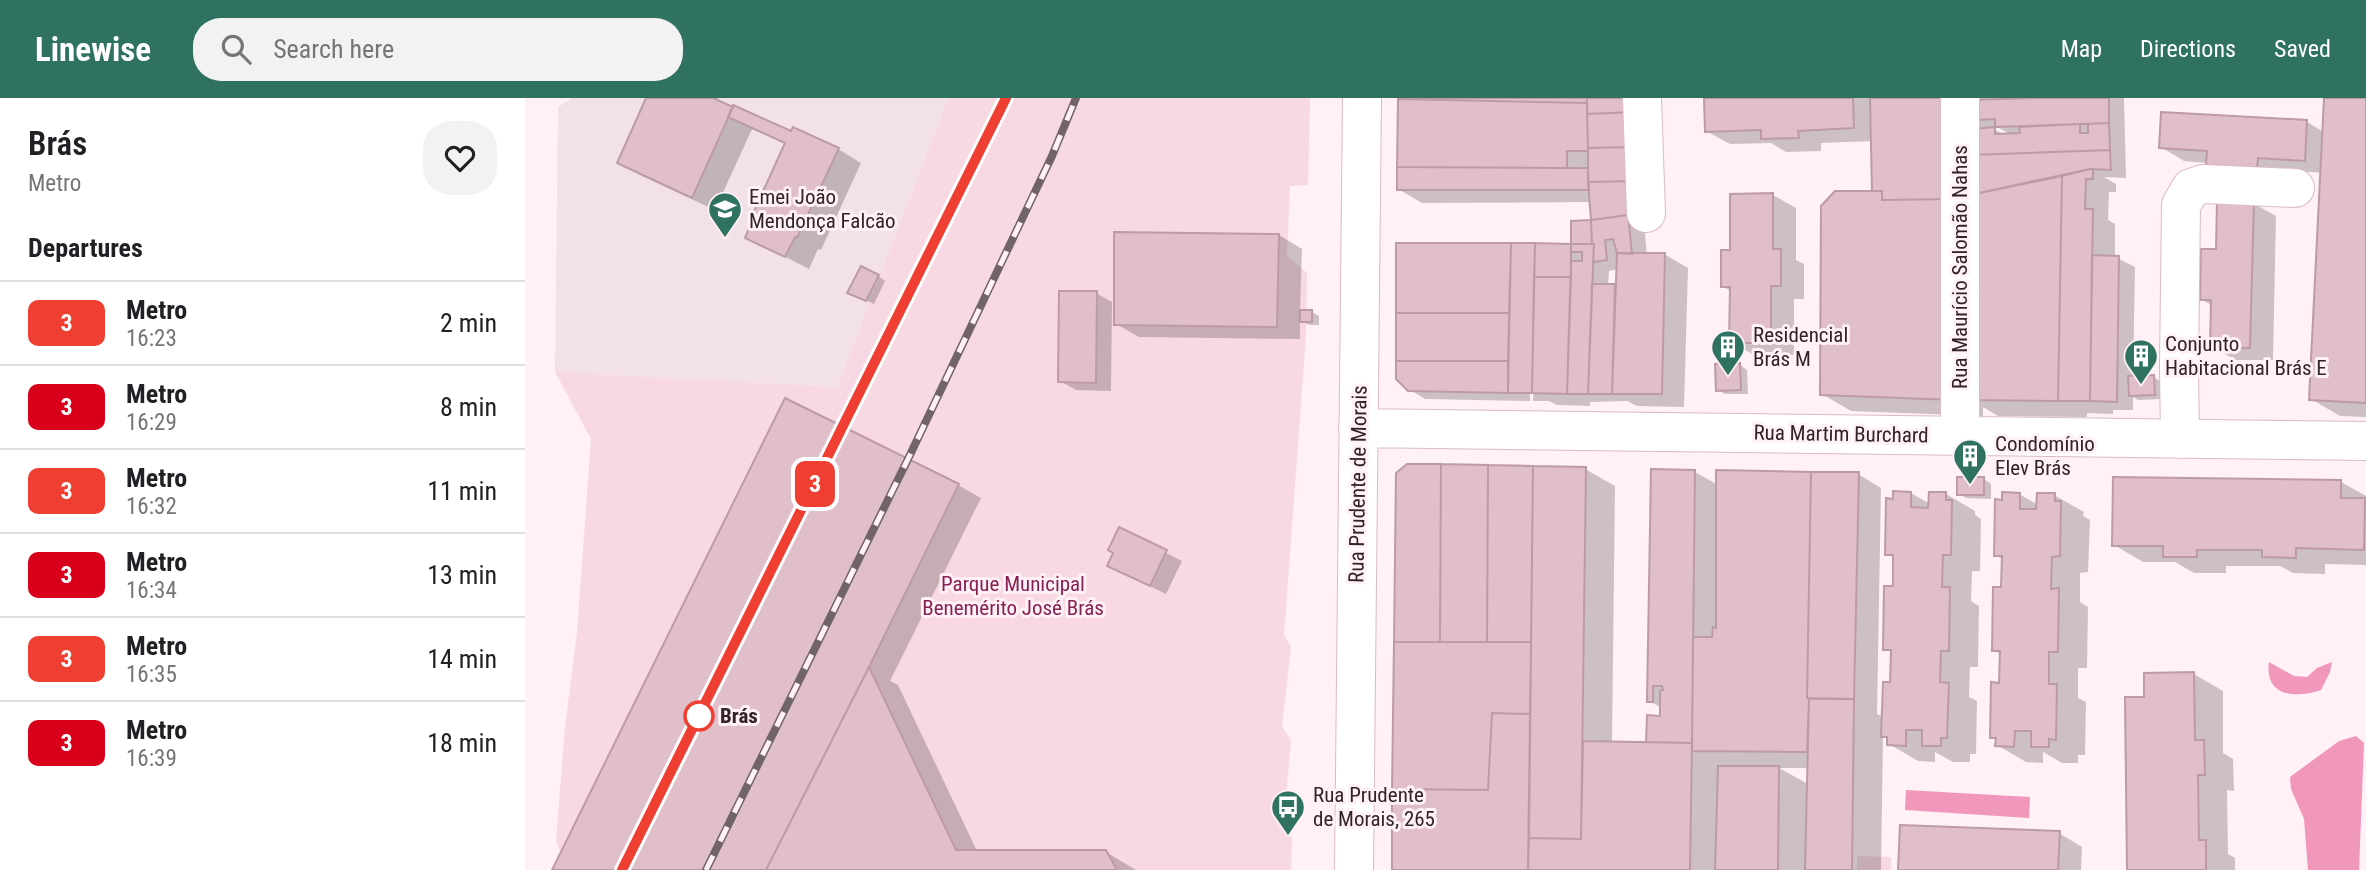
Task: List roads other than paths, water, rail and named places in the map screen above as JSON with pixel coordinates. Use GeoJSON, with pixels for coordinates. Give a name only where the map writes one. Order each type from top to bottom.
{"type":"FeatureCollection","features":[{"type":"Feature","properties":{"kind":"street","name":"Rua Prudente de Morais"},"geometry":{"type":"LineString","coordinates":[[1354,870],[1362,98]]}},
{"type":"Feature","properties":{"kind":"street"},"geometry":{"type":"LineString","coordinates":[[1642,98],[1646,213]]}},
{"type":"Feature","properties":{"kind":"street","name":"Rua Maurício Salomão Nahas"},"geometry":{"type":"LineString","coordinates":[[1960,98],[1960,435]]}},
{"type":"Feature","properties":{"kind":"street"},"geometry":{"type":"LineString","coordinates":[[2180,439],[2181,205],[2191,188],[2203,184],[2295,188]]}},
{"type":"Feature","properties":{"kind":"street","name":"Rua Martim Burchard"},"geometry":{"type":"LineString","coordinates":[[1358,428],[2366,441]]}},
{"type":"Feature","properties":{"kind":"railway"},"geometry":{"type":"LineString","coordinates":[[622,870],[1006,98]]}},
{"type":"Feature","properties":{"kind":"railway"},"geometry":{"type":"LineString","coordinates":[[706,870],[909,457],[1052,156],[1076,98]]}},
{"type":"Feature","properties":{"kind":"metro line","name":"3"},"geometry":{"type":"LineString","coordinates":[[622,870],[1006,98]]}},
{"type":"Feature","properties":{"kind":"place","name":"Emei João Mendonça Falcão"},"geometry":{"type":"Point","coordinates":[725,239]}},
{"type":"Feature","properties":{"kind":"place","name":"Residencial Brás M"},"geometry":{"type":"Point","coordinates":[1728,377]}},
{"type":"Feature","properties":{"kind":"place","name":"Conjunto Habitacional Brás E"},"geometry":{"type":"Point","coordinates":[2141,386]}},
{"type":"Feature","properties":{"kind":"place","name":"Condomínio Elev Brás"},"geometry":{"type":"Point","coordinates":[1970,486]}},
{"type":"Feature","properties":{"kind":"place","name":"Brás"},"geometry":{"type":"Point","coordinates":[699,716]}},
{"type":"Feature","properties":{"kind":"place","name":"Rua Prudente de Morais, 265"},"geometry":{"type":"Point","coordinates":[1288,837]}},
{"type":"Feature","properties":{"kind":"park label","name":"Parque Municipal Benemérito José Brás"},"geometry":{"type":"Point","coordinates":[1013,596]}}]}
